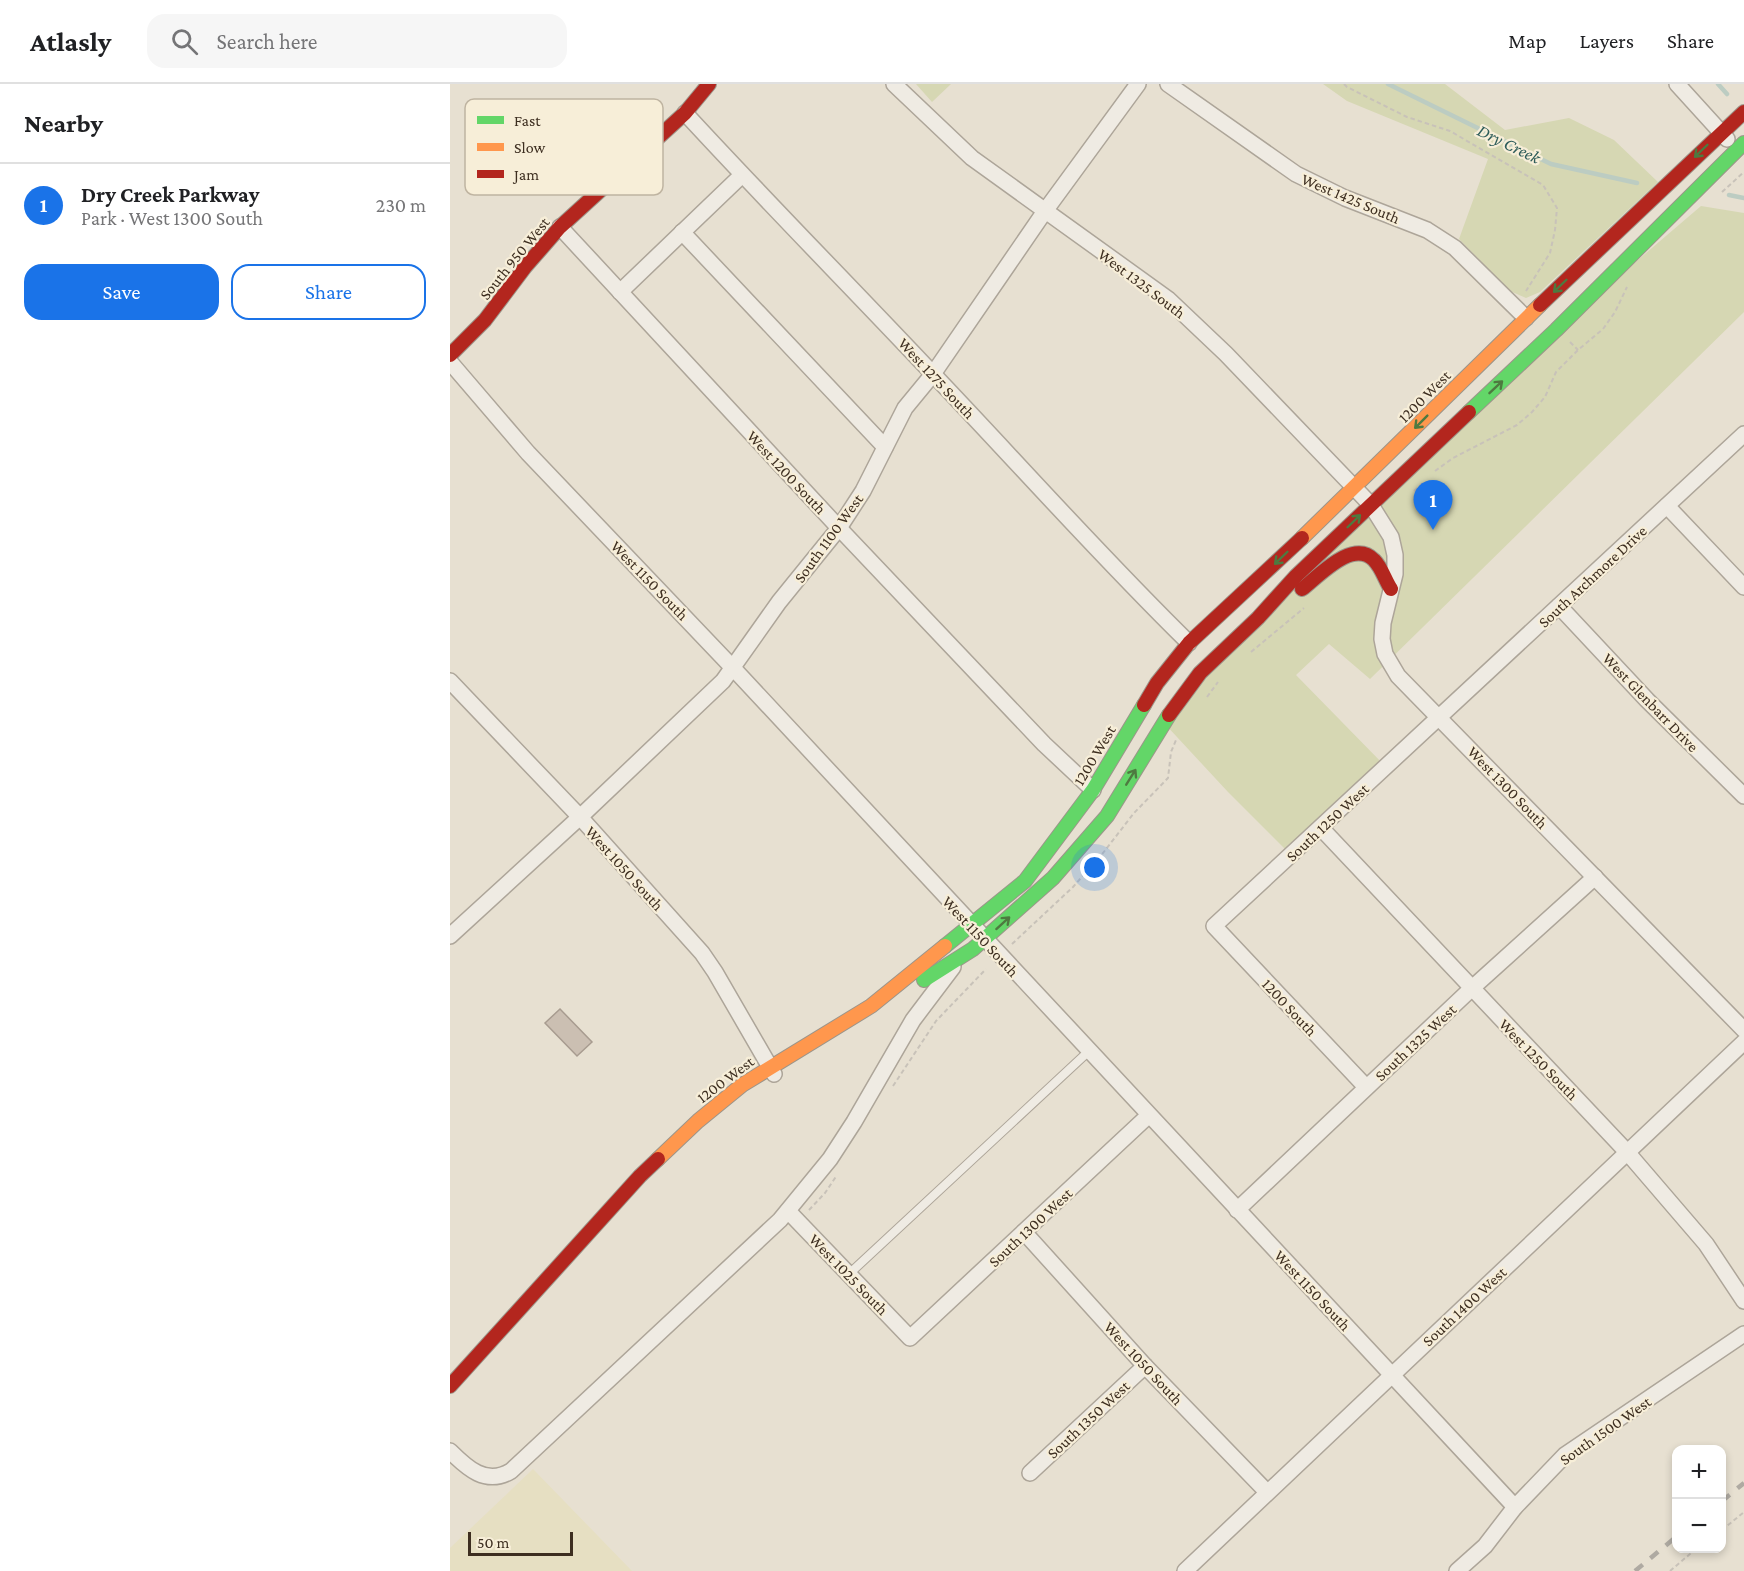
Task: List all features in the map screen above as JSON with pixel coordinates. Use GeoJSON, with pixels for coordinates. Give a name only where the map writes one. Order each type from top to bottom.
{"type":"FeatureCollection","features":[{"type":"Feature","properties":{"kind":"street","name":"South 950 West"},"geometry":{"type":"LineString","coordinates":[[663,134],[686,113],[709,84]]}},
{"type":"Feature","properties":{"kind":"street","name":"West 1325 South"},"geometry":{"type":"LineString","coordinates":[[894,84],[972,158],[1168,299],[1226,354],[1371,504]]}},
{"type":"Feature","properties":{"kind":"street","name":"South 1100 West"},"geometry":{"type":"LineString","coordinates":[[450,936],[580,817],[716,688],[733,668],[779,602],[839,528],[863,491],[905,408],[933,374],[1045,211],[1138,84]]}},
{"type":"Feature","properties":{"kind":"street","name":"West 1425 South"},"geometry":{"type":"LineString","coordinates":[[1168,84],[1296,174],[1345,198],[1427,230],[1455,248],[1526,318]]}},
{"type":"Feature","properties":{"kind":"street"},"geometry":{"type":"LineString","coordinates":[[1677,84],[1721,132],[1741,146]]}},
{"type":"Feature","properties":{"kind":"street","name":"1200 West"},"geometry":{"type":"LineString","coordinates":[[450,1399],[527,1318],[662,1167],[772,1070],[872,1006],[1025,881],[1093,790],[1157,682],[1189,643],[1355,487],[1526,318],[1744,112]]}},
{"type":"Feature","properties":{"kind":"street","name":"West 1275 South"},"geometry":{"type":"LineString","coordinates":[[686,113],[1127,583],[1189,643]]}},
{"type":"Feature","properties":{"kind":"street","name":"1200 West"},"geometry":{"type":"LineString","coordinates":[[450,1386],[640,1176],[725,1098],[741,1085],[855,1026],[958,960],[1053,878],[1107,816],[1172,710],[1215,658],[1258,618],[1296,576],[1556,330],[1741,146]]}},
{"type":"Feature","properties":{"kind":"street"},"geometry":{"type":"LineString","coordinates":[[620,292],[742,175]]}},
{"type":"Feature","properties":{"kind":"street","name":"South 950 West"},"geometry":{"type":"LineString","coordinates":[[450,355],[485,320],[525,267],[560,227],[595,195]]}},
{"type":"Feature","properties":{"kind":"street","name":"West 1200 South"},"geometry":{"type":"LineString","coordinates":[[560,227],[839,528],[1044,744],[1093,790]]}},
{"type":"Feature","properties":{"kind":"street"},"geometry":{"type":"LineString","coordinates":[[682,232],[885,447]]}},
{"type":"Feature","properties":{"kind":"street","name":"West 1150 South"},"geometry":{"type":"LineString","coordinates":[[450,362],[528,453],[733,668],[1515,1508]]}},
{"type":"Feature","properties":{"kind":"street","name":"South Archmore Drive"},"geometry":{"type":"LineString","coordinates":[[1440,718],[1744,434]]}},
{"type":"Feature","properties":{"kind":"street","name":"West 1300 South"},"geometry":{"type":"LineString","coordinates":[[1371,504],[1391,537],[1395,555],[1395,574],[1383,623],[1382,639],[1385,654],[1398,676],[1744,1030]]}},
{"type":"Feature","properties":{"kind":"street"},"geometry":{"type":"LineString","coordinates":[[1667,506],[1744,587]]}},
{"type":"Feature","properties":{"kind":"street"},"geometry":{"type":"LineString","coordinates":[[1258,618],[1351,553],[1358,552],[1372,558],[1391,589]]}},
{"type":"Feature","properties":{"kind":"street","name":"West Glenbarr Drive"},"geometry":{"type":"LineString","coordinates":[[1559,606],[1647,700],[1744,796]]}},
{"type":"Feature","properties":{"kind":"street","name":"West 1050 South"},"geometry":{"type":"LineString","coordinates":[[450,681],[580,817],[702,953],[716,972],[772,1070]]}},
{"type":"Feature","properties":{"kind":"street","name":"South 1250 West"},"geometry":{"type":"LineString","coordinates":[[1214,926],[1440,718]]}},
{"type":"Feature","properties":{"kind":"street","name":"West 1250 South"},"geometry":{"type":"LineString","coordinates":[[1321,828],[1627,1152],[1706,1244],[1744,1301]]}},
{"type":"Feature","properties":{"kind":"street","name":"South 1325 West"},"geometry":{"type":"LineString","coordinates":[[1237,1210],[1471,989],[1595,877]]}},
{"type":"Feature","properties":{"kind":"street","name":"1200 South"},"geometry":{"type":"LineString","coordinates":[[1214,926],[1366,1087]]}},
{"type":"Feature","properties":{"kind":"street"},"geometry":{"type":"LineString","coordinates":[[450,1450],[466,1468],[475,1473],[493,1477],[511,1471],[788,1211],[830,1159],[913,1020],[958,960]]}},
{"type":"Feature","properties":{"kind":"street","name":"South 1400 West"},"geometry":{"type":"LineString","coordinates":[[1185,1571],[1744,1042]]}},
{"type":"Feature","properties":{"kind":"street","name":"South 1300 West"},"geometry":{"type":"LineString","coordinates":[[910,1338],[1148,1116]]}},
{"type":"Feature","properties":{"kind":"street","name":"West 1025 South"},"geometry":{"type":"LineString","coordinates":[[788,1211],[910,1338]]}},
{"type":"Feature","properties":{"kind":"street","name":"West 1050 South"},"geometry":{"type":"LineString","coordinates":[[1024,1232],[1145,1365],[1267,1492]]}},
{"type":"Feature","properties":{"kind":"street","name":"South 1500 West"},"geometry":{"type":"LineString","coordinates":[[1457,1571],[1485,1545],[1515,1508],[1565,1455],[1744,1334]]}},
{"type":"Feature","properties":{"kind":"street","name":"South 1350 West"},"geometry":{"type":"LineString","coordinates":[[1030,1473],[1145,1365]]}},
{"type":"Feature","properties":{"kind":"lane"},"geometry":{"type":"LineString","coordinates":[[849,1274],[1089,1051]]}},
{"type":"Feature","properties":{"kind":"path"},"geometry":{"type":"LineString","coordinates":[[1344,84],[1407,117],[1450,131],[1543,185],[1557,208],[1555,230],[1550,253],[1530,283],[1527,295]]}},
{"type":"Feature","properties":{"kind":"path"},"geometry":{"type":"LineString","coordinates":[[1720,195],[1744,172]]}},
{"type":"Feature","properties":{"kind":"path"},"geometry":{"type":"LineString","coordinates":[[1430,475],[1453,458],[1517,425],[1545,397],[1556,372],[1603,329],[1615,312],[1629,282]]}},
{"type":"Feature","properties":{"kind":"path"},"geometry":{"type":"LineString","coordinates":[[1565,338],[1578,350]]}},
{"type":"Feature","properties":{"kind":"path"},"geometry":{"type":"LineString","coordinates":[[1410,494],[1424,482]]}},
{"type":"Feature","properties":{"kind":"path"},"geometry":{"type":"LineString","coordinates":[[1245,656],[1306,607]]}},
{"type":"Feature","properties":{"kind":"path"},"geometry":{"type":"LineString","coordinates":[[1201,704],[1221,679]]}},
{"type":"Feature","properties":{"kind":"path"},"geometry":{"type":"LineString","coordinates":[[1012,944],[1073,887],[1134,813],[1168,778],[1171,752],[1179,734]]}},
{"type":"Feature","properties":{"kind":"path"},"geometry":{"type":"LineString","coordinates":[[888,1095],[936,1021],[986,969]]}},
{"type":"Feature","properties":{"kind":"path"},"geometry":{"type":"LineString","coordinates":[[810,1209],[825,1193],[840,1171]]}},
{"type":"Feature","properties":{"kind":"path"},"geometry":{"type":"LineString","coordinates":[[1726,1527],[1744,1512]]}},
{"type":"Feature","properties":{"kind":"path"},"geometry":{"type":"LineString","coordinates":[[1670,1571],[1691,1553]]}},
{"type":"Feature","properties":{"kind":"shaded area"},"geometry":{"type":"Polygon","coordinates":[[[533,1469],[632,1571],[450,1571],[450,1548],[533,1469]]]}},
{"type":"Feature","properties":{"kind":"green space"},"geometry":{"type":"Polygon","coordinates":[[[916,84],[951,84],[932,102],[916,84]]]}},
{"type":"Feature","properties":{"kind":"green space"},"geometry":{"type":"Polygon","coordinates":[[[1323,84],[1445,84],[1505,130],[1569,118],[1614,140],[1658,182],[1540,292],[1526,298],[1510,291],[1459,239],[1488,159],[1347,101],[1323,84]]]}},
{"type":"Feature","properties":{"kind":"green space"},"geometry":{"type":"Polygon","coordinates":[[[1701,206],[1744,213],[1744,312],[1370,679],[1329,644],[1296,675],[1386,767],[1291,855],[1164,723],[1318,555],[1556,330],[1701,206]]]}},
{"type":"Feature","properties":{"kind":"building"},"geometry":{"type":"Polygon","coordinates":[[[560,1009],[592,1042],[577,1056],[545,1023],[560,1009]]]}},
{"type":"Feature","properties":{"kind":"waterway","name":"Dry Creek"},"geometry":{"type":"LineString","coordinates":[[1388,84],[1551,164],[1637,183]]}},
{"type":"Feature","properties":{"kind":"waterway"},"geometry":{"type":"LineString","coordinates":[[1718,84],[1727,94]]}},
{"type":"Feature","properties":{"kind":"waterway","name":"Dry Creek"},"geometry":{"type":"LineString","coordinates":[[1729,195],[1744,198]]}},
{"type":"Feature","properties":{"kind":"railway"},"geometry":{"type":"LineString","coordinates":[[1724,1499],[1744,1483]]}},
{"type":"Feature","properties":{"kind":"railway"},"geometry":{"type":"LineString","coordinates":[[1635,1571],[1672,1540]]}},
{"type":"Feature","properties":{"kind":"traffic: fast"},"geometry":{"type":"LineString","coordinates":[[1469,412],[1556,330],[1744,143]]}},
{"type":"Feature","properties":{"kind":"traffic: fast"},"geometry":{"type":"LineString","coordinates":[[945,946],[1025,881],[1093,790],[1144,705]]}},
{"type":"Feature","properties":{"kind":"traffic: fast"},"geometry":{"type":"LineString","coordinates":[[924,980],[973,949],[1053,878],[1107,816],[1169,715]]}},
{"type":"Feature","properties":{"kind":"traffic: slow"},"geometry":{"type":"LineString","coordinates":[[1302,538],[1540,305]]}},
{"type":"Feature","properties":{"kind":"traffic: slow"},"geometry":{"type":"LineString","coordinates":[[658,1159],[698,1121],[742,1085],[871,1006],[945,946]]}},
{"type":"Feature","properties":{"kind":"traffic: jam"},"geometry":{"type":"LineString","coordinates":[[663,133],[685,113],[709,84]]}},
{"type":"Feature","properties":{"kind":"traffic: jam"},"geometry":{"type":"LineString","coordinates":[[1540,305],[1744,112]]}},
{"type":"Feature","properties":{"kind":"traffic: jam"},"geometry":{"type":"LineString","coordinates":[[450,355],[485,320],[525,267],[560,227],[595,195]]}},
{"type":"Feature","properties":{"kind":"traffic: jam"},"geometry":{"type":"LineString","coordinates":[[1169,715],[1200,673],[1258,618],[1296,576],[1469,412]]}},
{"type":"Feature","properties":{"kind":"traffic: jam"},"geometry":{"type":"LineString","coordinates":[[1144,705],[1157,683],[1189,643],[1302,538]]}},
{"type":"Feature","properties":{"kind":"traffic: jam"},"geometry":{"type":"LineString","coordinates":[[1302,589],[1336,561],[1356,553],[1366,554],[1374,560],[1391,589]]}},
{"type":"Feature","properties":{"kind":"traffic: jam"},"geometry":{"type":"LineString","coordinates":[[450,1386],[658,1159]]}},
{"type":"Feature","properties":{"kind":"place","name":"Dry Creek Parkway"},"geometry":{"type":"Point","coordinates":[1433,530]}}]}
